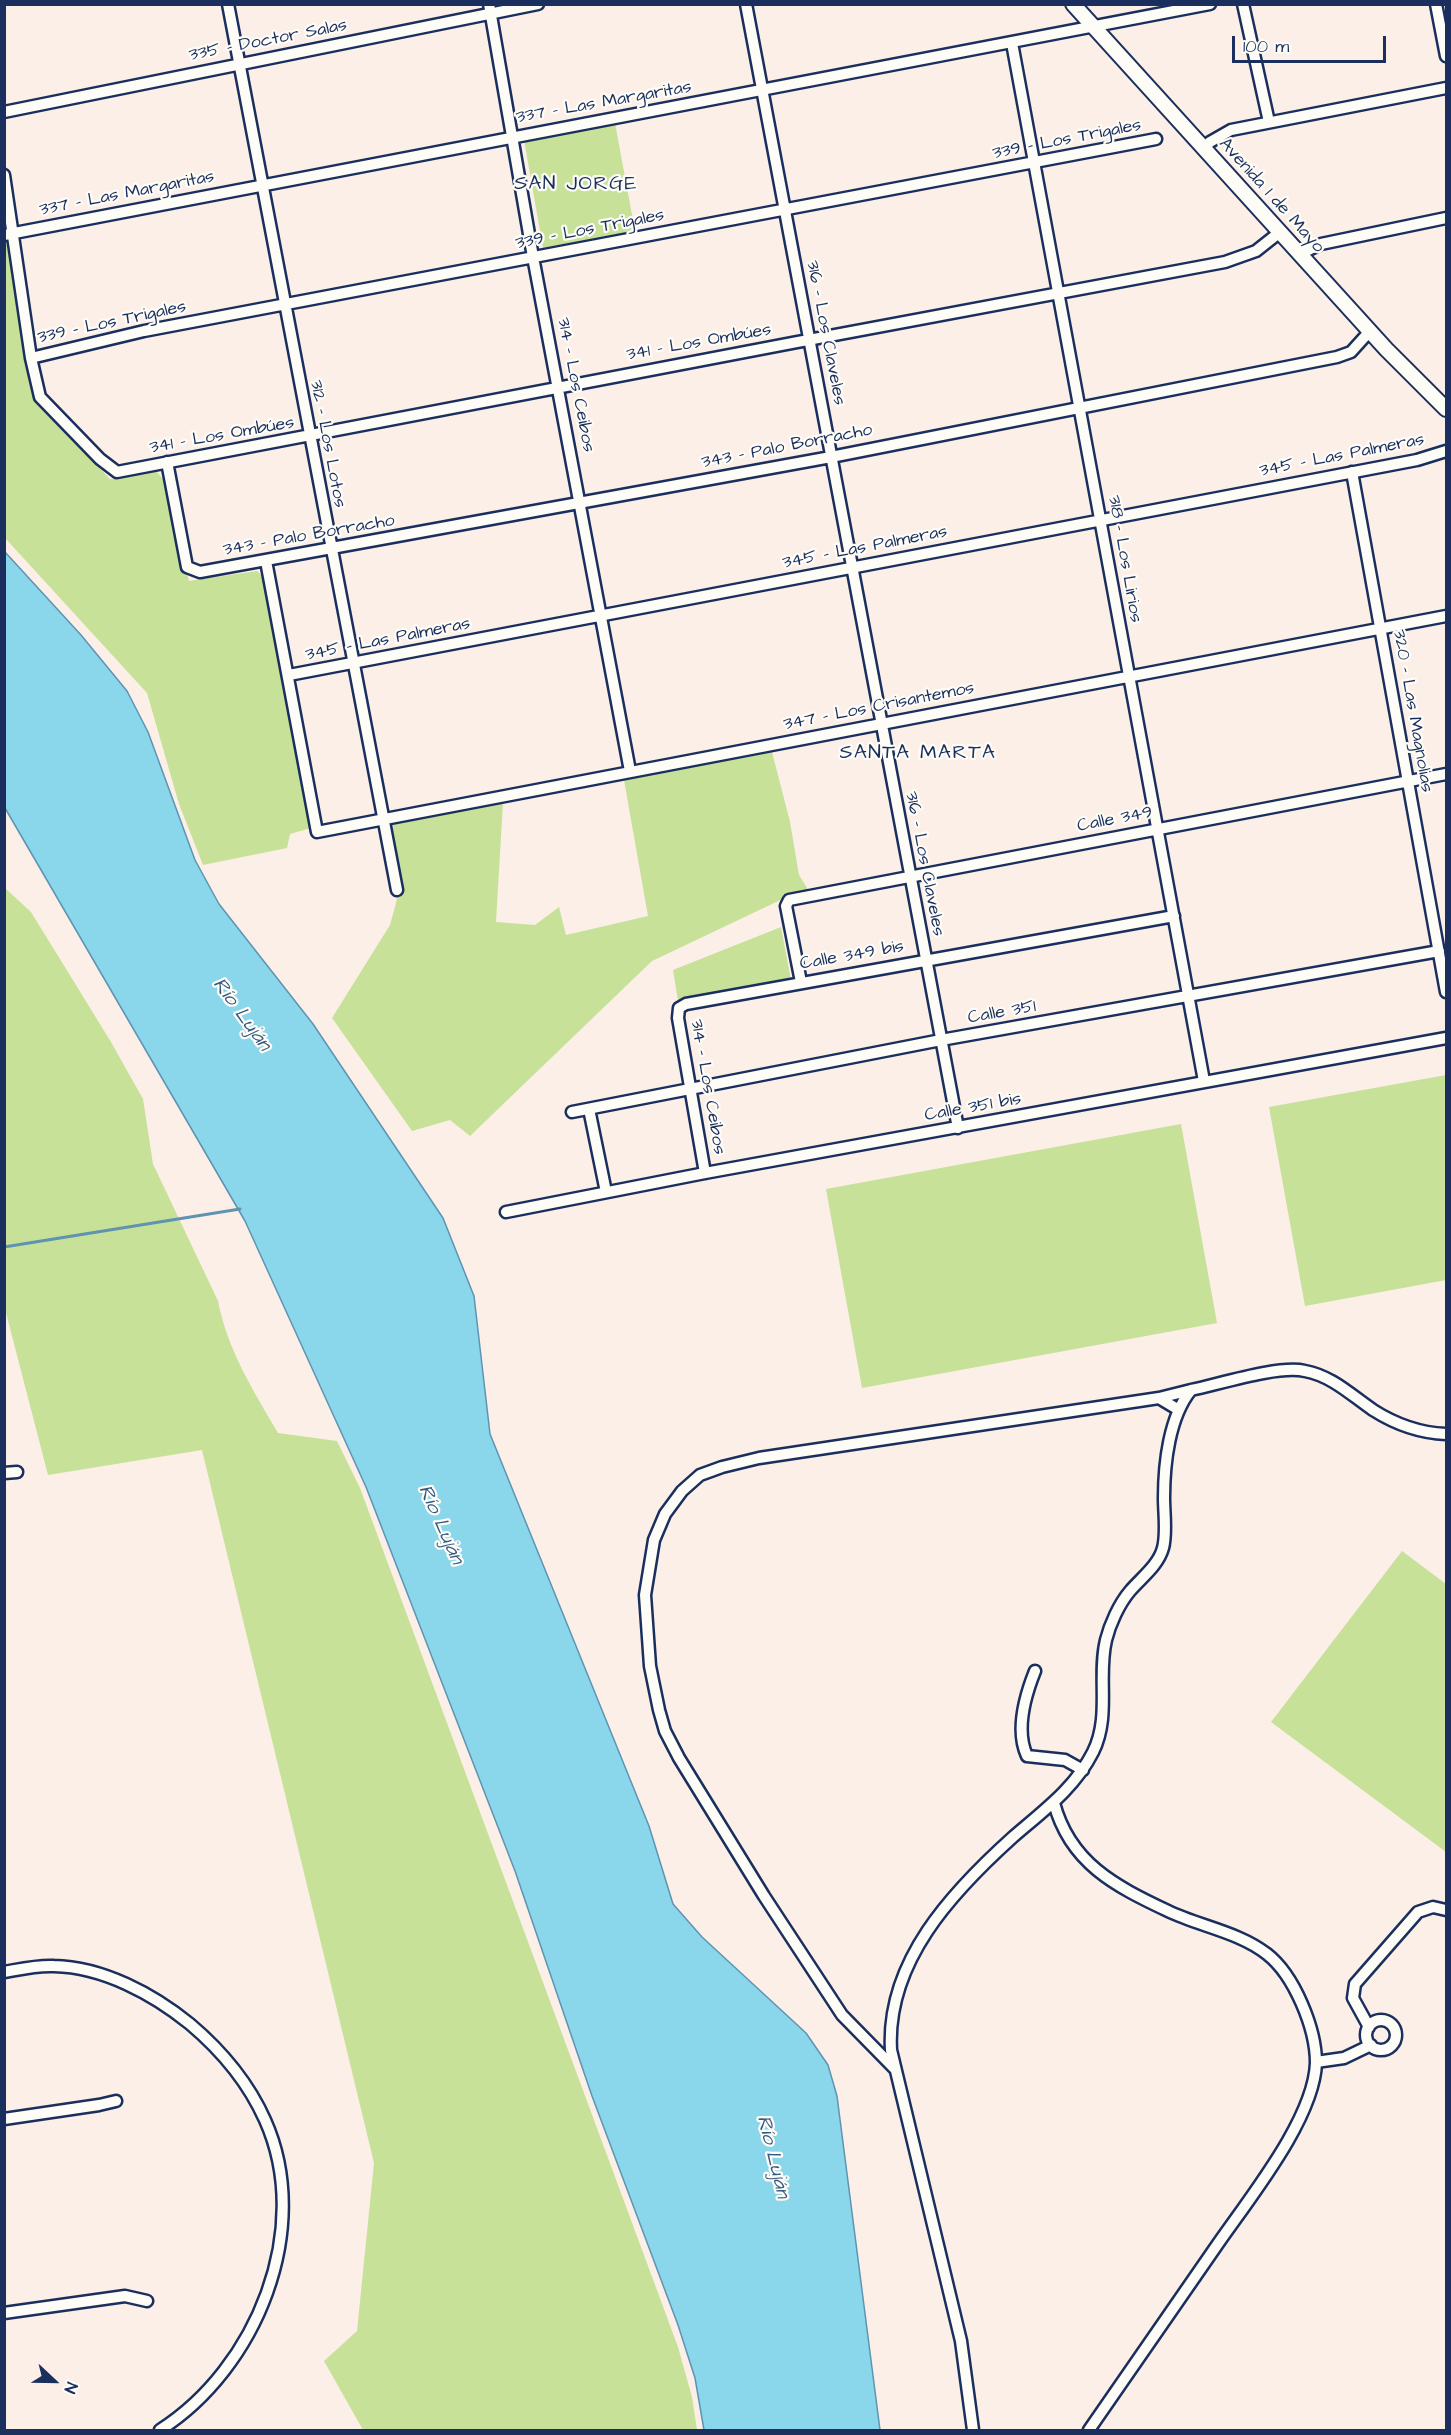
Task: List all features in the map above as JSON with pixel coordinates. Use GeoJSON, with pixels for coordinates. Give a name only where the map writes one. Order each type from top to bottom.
{"type":"FeatureCollection","features":[{"type":"Feature","properties":{"kind":"main road","name":"Avenida 1 de Mayo"},"geometry":{"type":"LineString","coordinates":[[1073,4],[1370,331],[1446,409]]}},
{"type":"Feature","properties":{"kind":"street","name":"312 - Los Lotos"},"geometry":{"type":"LineString","coordinates":[[228,4],[352,664],[397,890]]}},
{"type":"Feature","properties":{"kind":"street","name":"335 - Doctor Salas"},"geometry":{"type":"LineString","coordinates":[[4,112],[240,64],[490,9],[538,4]]}},
{"type":"Feature","properties":{"kind":"street","name":"316 - Los Claveles"},"geometry":{"type":"LineString","coordinates":[[746,4],[958,1128]]}},
{"type":"Feature","properties":{"kind":"street","name":"337 - Las Margaritas"},"geometry":{"type":"LineString","coordinates":[[10,234],[1210,4]]}},
{"type":"Feature","properties":{"kind":"street"},"geometry":{"type":"LineString","coordinates":[[1243,4],[1269,122]]}},
{"type":"Feature","properties":{"kind":"street"},"geometry":{"type":"LineString","coordinates":[[1436,4],[1446,56]]}},
{"type":"Feature","properties":{"kind":"street","name":"314 - Los Ceibos"},"geometry":{"type":"LineString","coordinates":[[490,9],[533,257],[630,771]]}},
{"type":"Feature","properties":{"kind":"street","name":"318 - Los Lirios"},"geometry":{"type":"LineString","coordinates":[[1012,43],[1204,1081]]}},
{"type":"Feature","properties":{"kind":"street"},"geometry":{"type":"LineString","coordinates":[[1203,149],[1210,142],[1231,130],[1446,88]]}},
{"type":"Feature","properties":{"kind":"street","name":"339 - Los Trigales"},"geometry":{"type":"LineString","coordinates":[[31,358],[144,331],[1034,164],[1156,139]]}},
{"type":"Feature","properties":{"kind":"street"},"geometry":{"type":"LineString","coordinates":[[4,176],[10,234],[31,358]]}},
{"type":"Feature","properties":{"kind":"street"},"geometry":{"type":"LineString","coordinates":[[1300,254],[1321,244],[1446,218]]}},
{"type":"Feature","properties":{"kind":"street","name":"341 - Los Ombúes"},"geometry":{"type":"LineString","coordinates":[[31,358],[40,397],[100,459],[117,472],[309,437],[558,386],[1235,259],[1256,250],[1280,232]]}},
{"type":"Feature","properties":{"kind":"street","name":"343 - Palo Borracho"},"geometry":{"type":"LineString","coordinates":[[167,462],[187,567],[200,572],[331,550],[831,457],[1079,406],[1338,357],[1351,352],[1370,331]]}},
{"type":"Feature","properties":{"kind":"street","name":"345 - Las Palmeras"},"geometry":{"type":"LineString","coordinates":[[289,675],[1417,460],[1446,451]]}},
{"type":"Feature","properties":{"kind":"street","name":"320 - Las Magnolias"},"geometry":{"type":"LineString","coordinates":[[1352,472],[1446,992]]}},
{"type":"Feature","properties":{"kind":"street"},"geometry":{"type":"LineString","coordinates":[[266,561],[289,675]]}},
{"type":"Feature","properties":{"kind":"street","name":"347 - Los Crisantemos"},"geometry":{"type":"LineString","coordinates":[[289,675],[317,832],[1446,616]]}},
{"type":"Feature","properties":{"kind":"street","name":"Calle 349"},"geometry":{"type":"LineString","coordinates":[[801,982],[786,906],[789,900],[1446,774]]}},
{"type":"Feature","properties":{"kind":"street","name":"Calle 349 bis"},"geometry":{"type":"LineString","coordinates":[[680,1008],[686,1004],[801,982],[1174,916]]}},
{"type":"Feature","properties":{"kind":"street","name":"Calle 351"},"geometry":{"type":"LineString","coordinates":[[572,1112],[941,1040],[1439,951]]}},
{"type":"Feature","properties":{"kind":"street","name":"314 - Los Ceibos"},"geometry":{"type":"LineString","coordinates":[[680,1008],[678,1018],[705,1173]]}},
{"type":"Feature","properties":{"kind":"street","name":"Calle 351 bis"},"geometry":{"type":"LineString","coordinates":[[506,1212],[705,1173],[1446,1038]]}},
{"type":"Feature","properties":{"kind":"street"},"geometry":{"type":"LineString","coordinates":[[589,1109],[606,1192]]}},
{"type":"Feature","properties":{"kind":"street"},"geometry":{"type":"LineString","coordinates":[[896,2070],[842,2015],[764,1896],[665,1731],[650,1666],[646,1618],[648,1567],[665,1514],[682,1491],[700,1475],[759,1458],[1160,1398],[1286,1370],[1303,1370],[1330,1379],[1375,1411],[1401,1425],[1446,1434]]}},
{"type":"Feature","properties":{"kind":"street"},"geometry":{"type":"LineString","coordinates":[[973,2430],[961,2341],[896,2070],[890,2030],[894,2003],[902,1979],[939,1913],[1014,1836],[1054,1803],[1083,1770],[1100,1734],[1103,1717],[1101,1668],[1106,1639],[1129,1592],[1156,1562],[1162,1551],[1164,1481],[1179,1410],[1191,1390]]}},
{"type":"Feature","properties":{"kind":"street"},"geometry":{"type":"LineString","coordinates":[[1160,1398],[1179,1410]]}},
{"type":"Feature","properties":{"kind":"street"},"geometry":{"type":"LineString","coordinates":[[4,1473],[17,1472]]}},
{"type":"Feature","properties":{"kind":"street"},"geometry":{"type":"LineString","coordinates":[[1035,1671],[1026,1694],[1022,1723],[1023,1748],[1027,1756],[1065,1760],[1083,1770]]}},
{"type":"Feature","properties":{"kind":"street"},"geometry":{"type":"LineString","coordinates":[[1054,1803],[1060,1826],[1071,1843],[1109,1880],[1156,1905],[1243,1940],[1267,1954],[1283,1970],[1304,2009],[1316,2062],[1307,2101],[1280,2151],[1089,2430]]}},
{"type":"Feature","properties":{"kind":"street"},"geometry":{"type":"LineString","coordinates":[[1371,2045],[1367,2036],[1369,2026],[1353,1998],[1355,1983],[1418,1912],[1433,1907],[1446,1910]]}},
{"type":"Feature","properties":{"kind":"street"},"geometry":{"type":"LineString","coordinates":[[4,1972],[38,1966],[78,1970],[104,1977],[155,1998],[207,2038],[224,2056],[241,2077],[266,2122],[275,2150],[282,2217],[269,2286],[255,2323],[233,2362],[211,2390],[177,2420],[160,2430]]}},
{"type":"Feature","properties":{"kind":"street"},"geometry":{"type":"LineString","coordinates":[[1316,2062],[1344,2058],[1371,2045],[1384,2049],[1393,2044],[1396,2035],[1394,2026],[1386,2020],[1377,2021],[1369,2026]]}},
{"type":"Feature","properties":{"kind":"street"},"geometry":{"type":"LineString","coordinates":[[4,2119],[99,2105],[116,2100]]}},
{"type":"Feature","properties":{"kind":"street"},"geometry":{"type":"LineString","coordinates":[[4,2313],[125,2296],[147,2301]]}},
{"type":"Feature","properties":{"kind":"green space","name":"SAN JORGE"},"geometry":{"type":"Polygon","coordinates":[[[615,123],[635,231],[543,248],[524,140],[615,123]]]}},
{"type":"Feature","properties":{"kind":"green space"},"geometry":{"type":"Polygon","coordinates":[[[11,240],[25,358],[49,415],[110,479],[156,471],[163,479],[189,581],[257,571],[265,579],[311,828],[290,834],[287,848],[203,865],[179,804],[147,693],[5,538],[4,241],[11,240]]]}},
{"type":"Feature","properties":{"kind":"green space"},"geometry":{"type":"Polygon","coordinates":[[[772,752],[790,822],[799,875],[809,891],[791,895],[652,961],[470,1136],[450,1120],[412,1131],[332,1018],[390,925],[400,888],[392,824],[503,802],[496,922],[535,925],[559,907],[566,935],[648,916],[624,780],[772,752]]]}},
{"type":"Feature","properties":{"kind":"green space"},"geometry":{"type":"Polygon","coordinates":[[[5,888],[31,912],[111,1042],[143,1099],[153,1164],[218,1301],[235,1353],[278,1433],[337,1441],[360,1488],[678,2347],[692,2397],[697,2430],[363,2430],[324,2361],[357,2331],[374,2163],[202,1450],[48,1475],[5,1309],[5,888]]]}},
{"type":"Feature","properties":{"kind":"green space"},"geometry":{"type":"Polygon","coordinates":[[[781,927],[791,980],[678,1001],[673,970],[781,927]]]}},
{"type":"Feature","properties":{"kind":"green space"},"geometry":{"type":"Polygon","coordinates":[[[1446,1075],[1446,1280],[1305,1306],[1269,1107],[1446,1075]]]}},
{"type":"Feature","properties":{"kind":"green space"},"geometry":{"type":"Polygon","coordinates":[[[1181,1124],[1217,1323],[862,1388],[826,1189],[1181,1124]]]}},
{"type":"Feature","properties":{"kind":"green space"},"geometry":{"type":"Polygon","coordinates":[[[1402,1551],[1446,1584],[1446,1852],[1271,1722],[1402,1551]]]}},
{"type":"Feature","properties":{"kind":"water","name":"Río Luján"},"geometry":{"type":"Polygon","coordinates":[[[5,552],[81,635],[127,691],[148,732],[195,860],[219,904],[313,1024],[443,1218],[474,1296],[490,1434],[649,1826],[673,1904],[702,1937],[806,2033],[828,2065],[837,2096],[880,2430],[704,2430],[695,2378],[678,2325],[592,2096],[515,1871],[366,1487],[245,1221],[5,808],[5,552]]]}},
{"type":"Feature","properties":{"kind":"waterway"},"geometry":{"type":"LineString","coordinates":[[4,1247],[240,1209]]}},
{"type":"Feature","properties":{"kind":"district","name":"SAN JORGE"},"geometry":{"type":"Point","coordinates":[576,185]}},
{"type":"Feature","properties":{"kind":"district","name":"SANTA MARTA"},"geometry":{"type":"Point","coordinates":[918,754]}}]}
